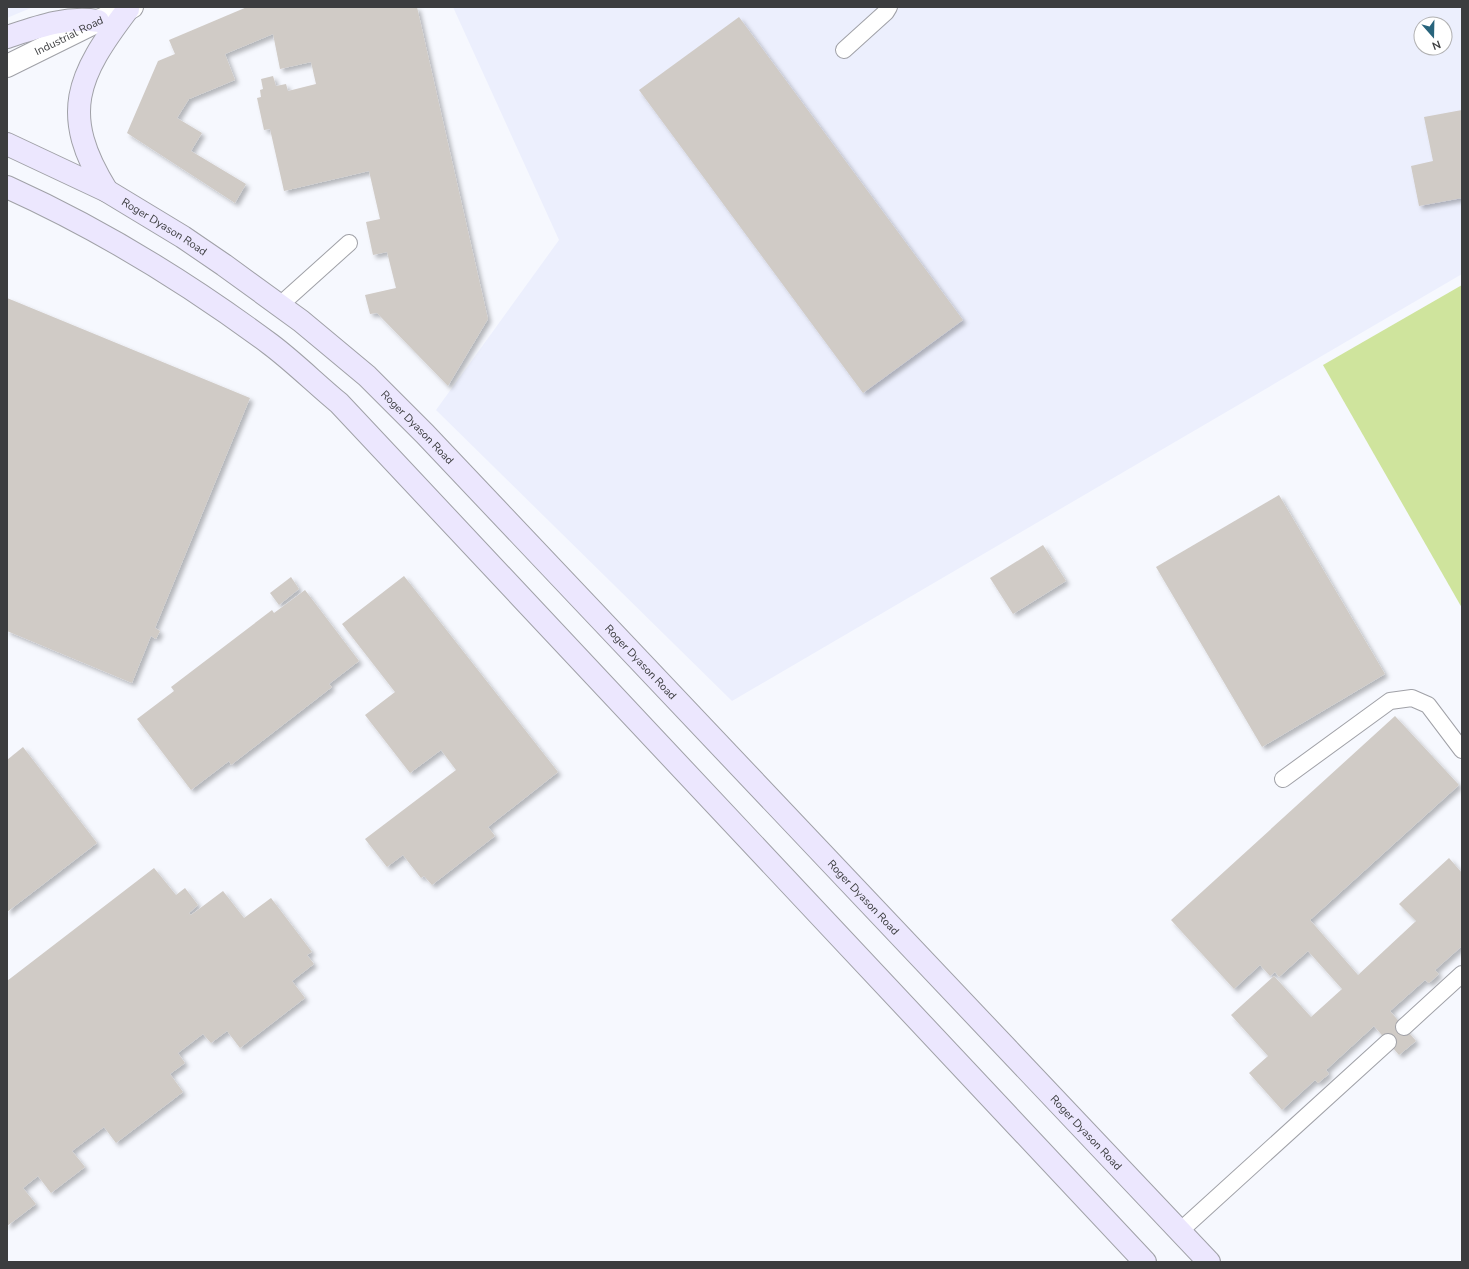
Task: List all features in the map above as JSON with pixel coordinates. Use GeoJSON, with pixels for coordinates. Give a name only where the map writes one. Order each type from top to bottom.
{"type":"FeatureCollection","features":[{"type":"Feature","properties":{"kind":"main road"},"geometry":{"type":"LineString","coordinates":[[107,191],[83,144],[79,119],[80,96],[85,77],[96,53],[129,8]]}},
{"type":"Feature","properties":{"kind":"main road"},"geometry":{"type":"LineString","coordinates":[[7,37],[34,28],[71,20],[84,19],[98,21]]}},
{"type":"Feature","properties":{"kind":"main road","name":"Roger Dyason Road"},"geometry":{"type":"LineString","coordinates":[[7,144],[107,191],[184,237],[280,305],[367,376],[425,434],[1209,1262]]}},
{"type":"Feature","properties":{"kind":"main road"},"geometry":{"type":"LineString","coordinates":[[7,187],[88,226],[162,270],[271,345],[340,403],[1145,1262]]}},
{"type":"Feature","properties":{"kind":"street","name":"Industrial Road"},"geometry":{"type":"LineString","coordinates":[[7,66],[98,21],[129,8]]}},
{"type":"Feature","properties":{"kind":"lane"},"geometry":{"type":"LineString","coordinates":[[844,50],[886,12],[889,7]]}},
{"type":"Feature","properties":{"kind":"lane"},"geometry":{"type":"LineString","coordinates":[[280,305],[349,244]]}},
{"type":"Feature","properties":{"kind":"lane"},"geometry":{"type":"LineString","coordinates":[[1283,779],[1390,701],[1412,698],[1428,705],[1462,750]]}},
{"type":"Feature","properties":{"kind":"lane"},"geometry":{"type":"LineString","coordinates":[[1404,1027],[1462,974]]}},
{"type":"Feature","properties":{"kind":"lane"},"geometry":{"type":"LineString","coordinates":[[1180,1231],[1388,1042]]}},
{"type":"Feature","properties":{"kind":"shaded area"},"geometry":{"type":"Polygon","coordinates":[[[7,7],[33,7],[7,18],[7,7]]]}},
{"type":"Feature","properties":{"kind":"shaded area"},"geometry":{"type":"Polygon","coordinates":[[[453,7],[1462,7],[1462,274],[732,701],[436,410],[559,240],[453,7]]]}},
{"type":"Feature","properties":{"kind":"green space"},"geometry":{"type":"Polygon","coordinates":[[[1462,285],[1462,608],[1323,365],[1462,285]]]}},
{"type":"Feature","properties":{"kind":"building"},"geometry":{"type":"Polygon","coordinates":[[[247,7],[417,7],[488,319],[448,386],[377,313],[370,314],[365,295],[396,288],[387,252],[373,255],[366,222],[380,219],[369,171],[284,191],[270,129],[264,130],[257,98],[261,97],[260,90],[263,89],[261,79],[273,76],[276,86],[286,84],[288,91],[316,84],[311,62],[280,69],[273,34],[225,54],[235,80],[189,99],[177,118],[202,133],[191,151],[246,184],[235,203],[127,133],[158,61],[175,54],[169,40],[247,7]]]}},
{"type":"Feature","properties":{"kind":"building"},"geometry":{"type":"Polygon","coordinates":[[[739,17],[963,320],[863,393],[639,90],[739,17]]]}},
{"type":"Feature","properties":{"kind":"building"},"geometry":{"type":"Polygon","coordinates":[[[1462,110],[1462,198],[1419,206],[1411,166],[1433,161],[1424,117],[1462,110]]]}},
{"type":"Feature","properties":{"kind":"building"},"geometry":{"type":"Polygon","coordinates":[[[7,298],[250,398],[155,628],[160,631],[156,639],[151,636],[132,683],[7,631],[7,298]]]}},
{"type":"Feature","properties":{"kind":"building"},"geometry":{"type":"Polygon","coordinates":[[[1279,495],[1385,674],[1262,747],[1156,567],[1279,495]]]}},
{"type":"Feature","properties":{"kind":"building"},"geometry":{"type":"Polygon","coordinates":[[[1043,545],[1066,581],[1013,614],[990,578],[1043,545]]]}},
{"type":"Feature","properties":{"kind":"building"},"geometry":{"type":"Polygon","coordinates":[[[404,576],[558,772],[488,827],[495,836],[432,885],[424,876],[421,878],[403,855],[387,867],[365,839],[456,770],[441,750],[410,773],[365,715],[395,692],[342,624],[404,576]]]}},
{"type":"Feature","properties":{"kind":"building"},"geometry":{"type":"Polygon","coordinates":[[[291,577],[299,589],[279,605],[270,593],[291,577]]]}},
{"type":"Feature","properties":{"kind":"building"},"geometry":{"type":"Polygon","coordinates":[[[305,590],[359,661],[329,684],[332,687],[231,765],[229,761],[191,790],[137,719],[174,691],[171,687],[272,610],[274,613],[305,590]]]}},
{"type":"Feature","properties":{"kind":"building"},"geometry":{"type":"Polygon","coordinates":[[[1395,716],[1459,785],[1310,920],[1358,975],[1416,921],[1399,904],[1449,858],[1462,873],[1462,946],[1435,970],[1439,974],[1429,983],[1425,980],[1390,1011],[1416,1041],[1399,1055],[1374,1026],[1326,1070],[1329,1074],[1318,1083],[1315,1080],[1282,1110],[1249,1073],[1268,1056],[1231,1015],[1274,976],[1311,1017],[1342,989],[1308,951],[1279,977],[1275,972],[1270,976],[1260,965],[1234,989],[1171,920],[1395,716]]]}},
{"type":"Feature","properties":{"kind":"building"},"geometry":{"type":"Polygon","coordinates":[[[23,747],[97,843],[7,912],[7,760],[23,747]]]}},
{"type":"Feature","properties":{"kind":"building"},"geometry":{"type":"Polygon","coordinates":[[[154,868],[176,895],[185,888],[198,905],[189,913],[191,915],[223,891],[244,918],[271,898],[312,952],[307,955],[314,964],[292,981],[305,998],[240,1048],[227,1031],[211,1043],[203,1034],[178,1053],[185,1063],[170,1074],[183,1092],[116,1143],[104,1127],[72,1151],[85,1167],[51,1193],[38,1176],[23,1188],[36,1204],[7,1226],[7,981],[154,868]]]}}]}
